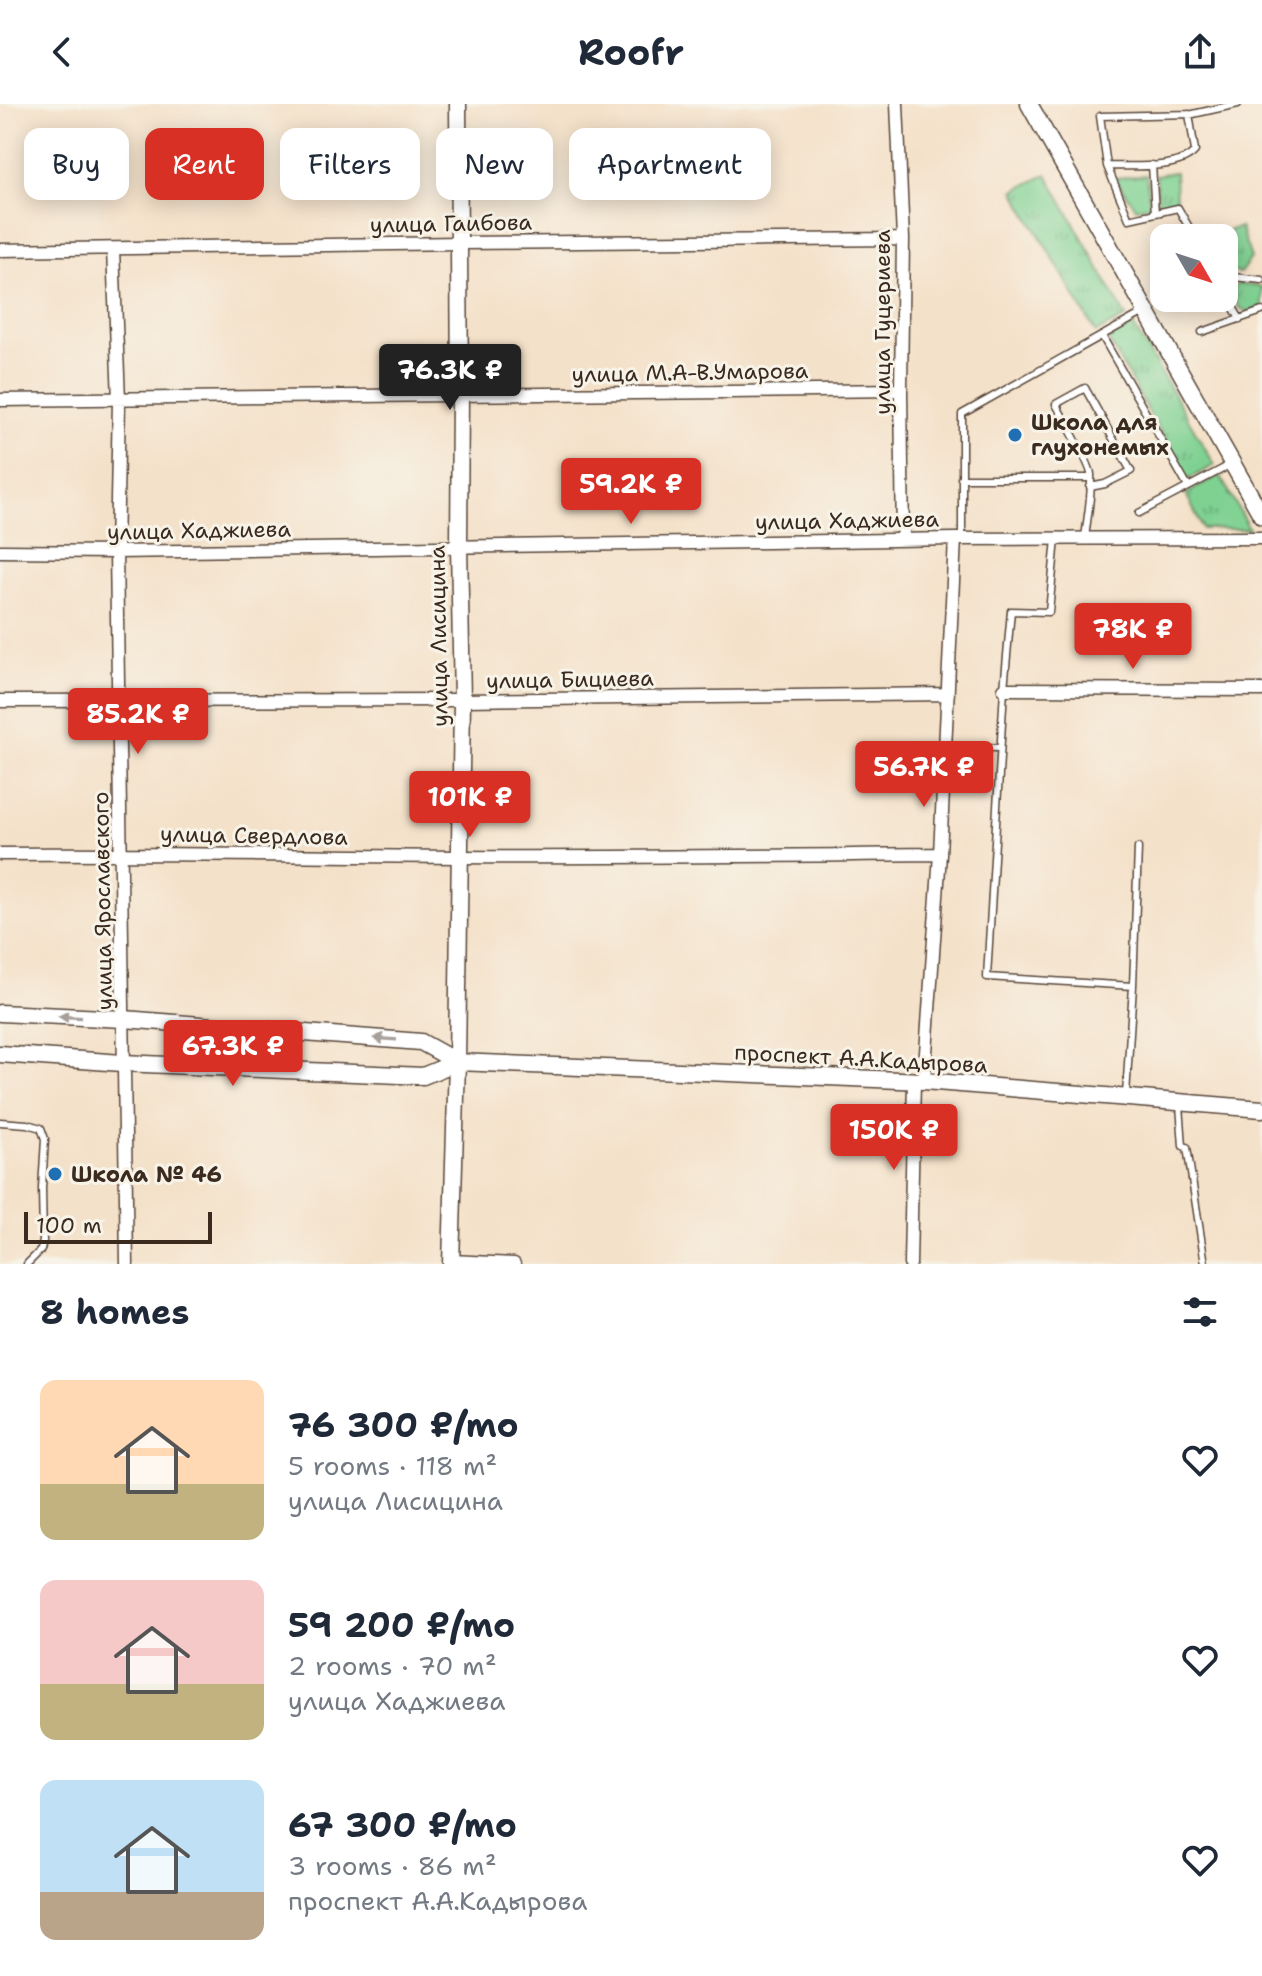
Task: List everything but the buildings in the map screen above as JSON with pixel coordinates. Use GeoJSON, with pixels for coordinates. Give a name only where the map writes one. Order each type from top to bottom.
{"type":"FeatureCollection","features":[{"type":"Feature","properties":{"kind":"street","name":"улица Лисицина"},"geometry":{"type":"LineString","coordinates":[[451,1262],[462,700],[458,104]]}},
{"type":"Feature","properties":{"kind":"street","name":"улица Гуцериева"},"geometry":{"type":"LineString","coordinates":[[897,104],[903,239],[903,540]]}},
{"type":"Feature","properties":{"kind":"street"},"geometry":{"type":"LineString","coordinates":[[1029,104],[1262,516]]}},
{"type":"Feature","properties":{"kind":"street","name":"улица Гаибова"},"geometry":{"type":"LineString","coordinates":[[0,250],[903,239]]}},
{"type":"Feature","properties":{"kind":"street","name":"улица Ярославского"},"geometry":{"type":"LineString","coordinates":[[113,249],[119,400],[116,552],[127,1264]]}},
{"type":"Feature","properties":{"kind":"street","name":"улица М.А-В.Умарова"},"geometry":{"type":"LineString","coordinates":[[0,400],[901,390]]}},
{"type":"Feature","properties":{"kind":"street","name":"улица Хаджиева"},"geometry":{"type":"LineString","coordinates":[[0,551],[1262,538]]}},
{"type":"Feature","properties":{"kind":"street"},"geometry":{"type":"LineString","coordinates":[[910,1264],[919,1081],[940,854],[958,539]]}},
{"type":"Feature","properties":{"kind":"street"},"geometry":{"type":"LineString","coordinates":[[1004,689],[1262,690]]}},
{"type":"Feature","properties":{"kind":"street","name":"улица Бициева"},"geometry":{"type":"LineString","coordinates":[[0,701],[462,700],[948,694]]}},
{"type":"Feature","properties":{"kind":"street","name":"улица Свердлова"},"geometry":{"type":"LineString","coordinates":[[0,854],[729,857],[940,854]]}},
{"type":"Feature","properties":{"kind":"street","name":"проспект А.А.Кадырова"},"geometry":{"type":"LineString","coordinates":[[0,1013],[124,1019],[421,1042],[457,1062]]}},
{"type":"Feature","properties":{"kind":"street","name":"проспект А.А.Кадырова"},"geometry":{"type":"LineString","coordinates":[[0,1054],[122,1063],[423,1076],[457,1062],[919,1081],[1262,1109]]}},
{"type":"Feature","properties":{"kind":"street"},"geometry":{"type":"LineString","coordinates":[[451,1262],[514,1264]]}},
{"type":"Feature","properties":{"kind":"lane"},"geometry":{"type":"LineString","coordinates":[[1187,224],[1178,208],[1129,219],[1107,166],[1100,116],[1189,114],[1238,104]]}},
{"type":"Feature","properties":{"kind":"lane"},"geometry":{"type":"LineString","coordinates":[[1107,166],[1152,165],[1189,158],[1195,151],[1189,114]]}},
{"type":"Feature","properties":{"kind":"lane"},"geometry":{"type":"LineString","coordinates":[[1152,165],[1155,213]]}},
{"type":"Feature","properties":{"kind":"lane"},"geometry":{"type":"LineString","coordinates":[[1238,277],[1262,280]]}},
{"type":"Feature","properties":{"kind":"lane"},"geometry":{"type":"LineString","coordinates":[[958,539],[962,414],[1146,311]]}},
{"type":"Feature","properties":{"kind":"lane"},"geometry":{"type":"LineString","coordinates":[[1202,332],[1262,311]]}},
{"type":"Feature","properties":{"kind":"lane"},"geometry":{"type":"LineString","coordinates":[[1236,312],[1240,319]]}},
{"type":"Feature","properties":{"kind":"lane"},"geometry":{"type":"LineString","coordinates":[[1102,336],[1188,487]]}},
{"type":"Feature","properties":{"kind":"lane"},"geometry":{"type":"LineString","coordinates":[[1085,539],[1091,471],[1056,404],[1085,388],[1131,471],[1105,484],[1090,487]]}},
{"type":"Feature","properties":{"kind":"lane"},"geometry":{"type":"LineString","coordinates":[[1139,513],[1232,464]]}},
{"type":"Feature","properties":{"kind":"lane"},"geometry":{"type":"LineString","coordinates":[[961,478],[1091,478]]}},
{"type":"Feature","properties":{"kind":"lane"},"geometry":{"type":"LineString","coordinates":[[1056,539],[1049,612],[1011,611],[987,977],[1133,986]]}},
{"type":"Feature","properties":{"kind":"lane"},"geometry":{"type":"LineString","coordinates":[[946,747],[1000,748]]}},
{"type":"Feature","properties":{"kind":"lane"},"geometry":{"type":"LineString","coordinates":[[1125,1096],[1138,848]]}},
{"type":"Feature","properties":{"kind":"lane"},"geometry":{"type":"LineString","coordinates":[[1180,1102],[1183,1146],[1187,1147],[1205,1264]]}},
{"type":"Feature","properties":{"kind":"lane"},"geometry":{"type":"LineString","coordinates":[[0,1122],[41,1128],[45,1139],[43,1241],[41,1250],[27,1264]]}},
{"type":"Feature","properties":{"kind":"green space"},"geometry":{"type":"Polygon","coordinates":[[[1175,172],[1176,200],[1158,204],[1156,175],[1175,172]]]}},
{"type":"Feature","properties":{"kind":"green space"},"geometry":{"type":"Polygon","coordinates":[[[1047,174],[1126,317],[1096,333],[1014,191],[1047,174]]]}},
{"type":"Feature","properties":{"kind":"green space"},"geometry":{"type":"Polygon","coordinates":[[[1146,175],[1150,206],[1136,208],[1115,178],[1146,175]]]}},
{"type":"Feature","properties":{"kind":"green space"},"geometry":{"type":"Polygon","coordinates":[[[1238,228],[1251,258],[1240,273],[1238,273],[1238,228]]]}},
{"type":"Feature","properties":{"kind":"green space"},"geometry":{"type":"Polygon","coordinates":[[[1238,284],[1262,287],[1262,306],[1248,312],[1238,307],[1238,284]]]}},
{"type":"Feature","properties":{"kind":"green space"},"geometry":{"type":"Polygon","coordinates":[[[1133,325],[1215,465],[1187,480],[1107,338],[1133,325]]]}},
{"type":"Feature","properties":{"kind":"green space"},"geometry":{"type":"Polygon","coordinates":[[[1220,475],[1249,529],[1203,529],[1186,494],[1220,475]]]}},
{"type":"Feature","properties":{"kind":"place","name":"Школа для глухонемых"},"geometry":{"type":"Point","coordinates":[1015,435]}},
{"type":"Feature","properties":{"kind":"place","name":"Школа № 46"},"geometry":{"type":"Point","coordinates":[55,1174]}}]}
